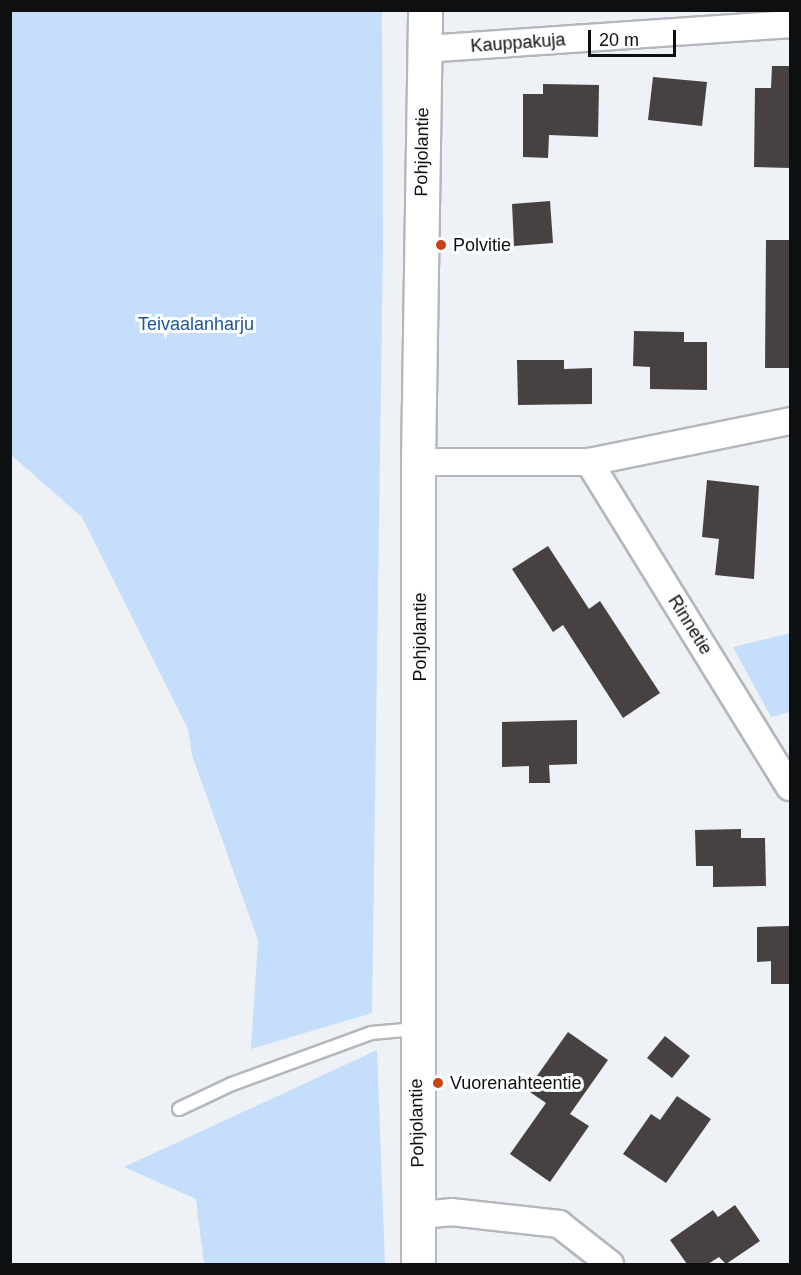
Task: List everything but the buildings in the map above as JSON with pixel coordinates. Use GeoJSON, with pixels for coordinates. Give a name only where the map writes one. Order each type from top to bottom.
{"type":"FeatureCollection","features":[{"type":"Feature","properties":{"kind":"main road","name":"Pohjolantie"},"geometry":{"type":"LineString","coordinates":[[418,1264],[416,1029],[420,800],[418,462],[425,10]]}},
{"type":"Feature","properties":{"kind":"street","name":"Kauppakuja"},"geometry":{"type":"LineString","coordinates":[[425,49],[790,24]]}},
{"type":"Feature","properties":{"kind":"street"},"geometry":{"type":"LineString","coordinates":[[418,462],[589,462],[790,421]]}},
{"type":"Feature","properties":{"kind":"street","name":"Rinnetie"},"geometry":{"type":"LineString","coordinates":[[589,462],[790,787]]}},
{"type":"Feature","properties":{"kind":"street"},"geometry":{"type":"LineString","coordinates":[[419,1215],[451,1212],[559,1224],[588,1244],[610,1264]]}},
{"type":"Feature","properties":{"kind":"lane"},"geometry":{"type":"LineString","coordinates":[[179,1109],[232,1084],[372,1033],[416,1029]]}},
{"type":"Feature","properties":{"kind":"green space","name":"Teivaalanharju"},"geometry":{"type":"Polygon","coordinates":[[[11,10],[382,11],[383,245],[372,1013],[251,1049],[258,940],[192,755],[188,729],[82,517],[11,455],[11,10]]]}},
{"type":"Feature","properties":{"kind":"green space"},"geometry":{"type":"Polygon","coordinates":[[[790,633],[790,712],[771,717],[733,647],[790,633]]]}},
{"type":"Feature","properties":{"kind":"green space"},"geometry":{"type":"Polygon","coordinates":[[[377,1050],[385,1264],[204,1264],[196,1199],[124,1167],[377,1050]]]}},
{"type":"Feature","properties":{"kind":"place","name":"Polvitie"},"geometry":{"type":"Point","coordinates":[441,245]}},
{"type":"Feature","properties":{"kind":"place","name":"Vuorenahteentie"},"geometry":{"type":"Point","coordinates":[438,1083]}}]}
